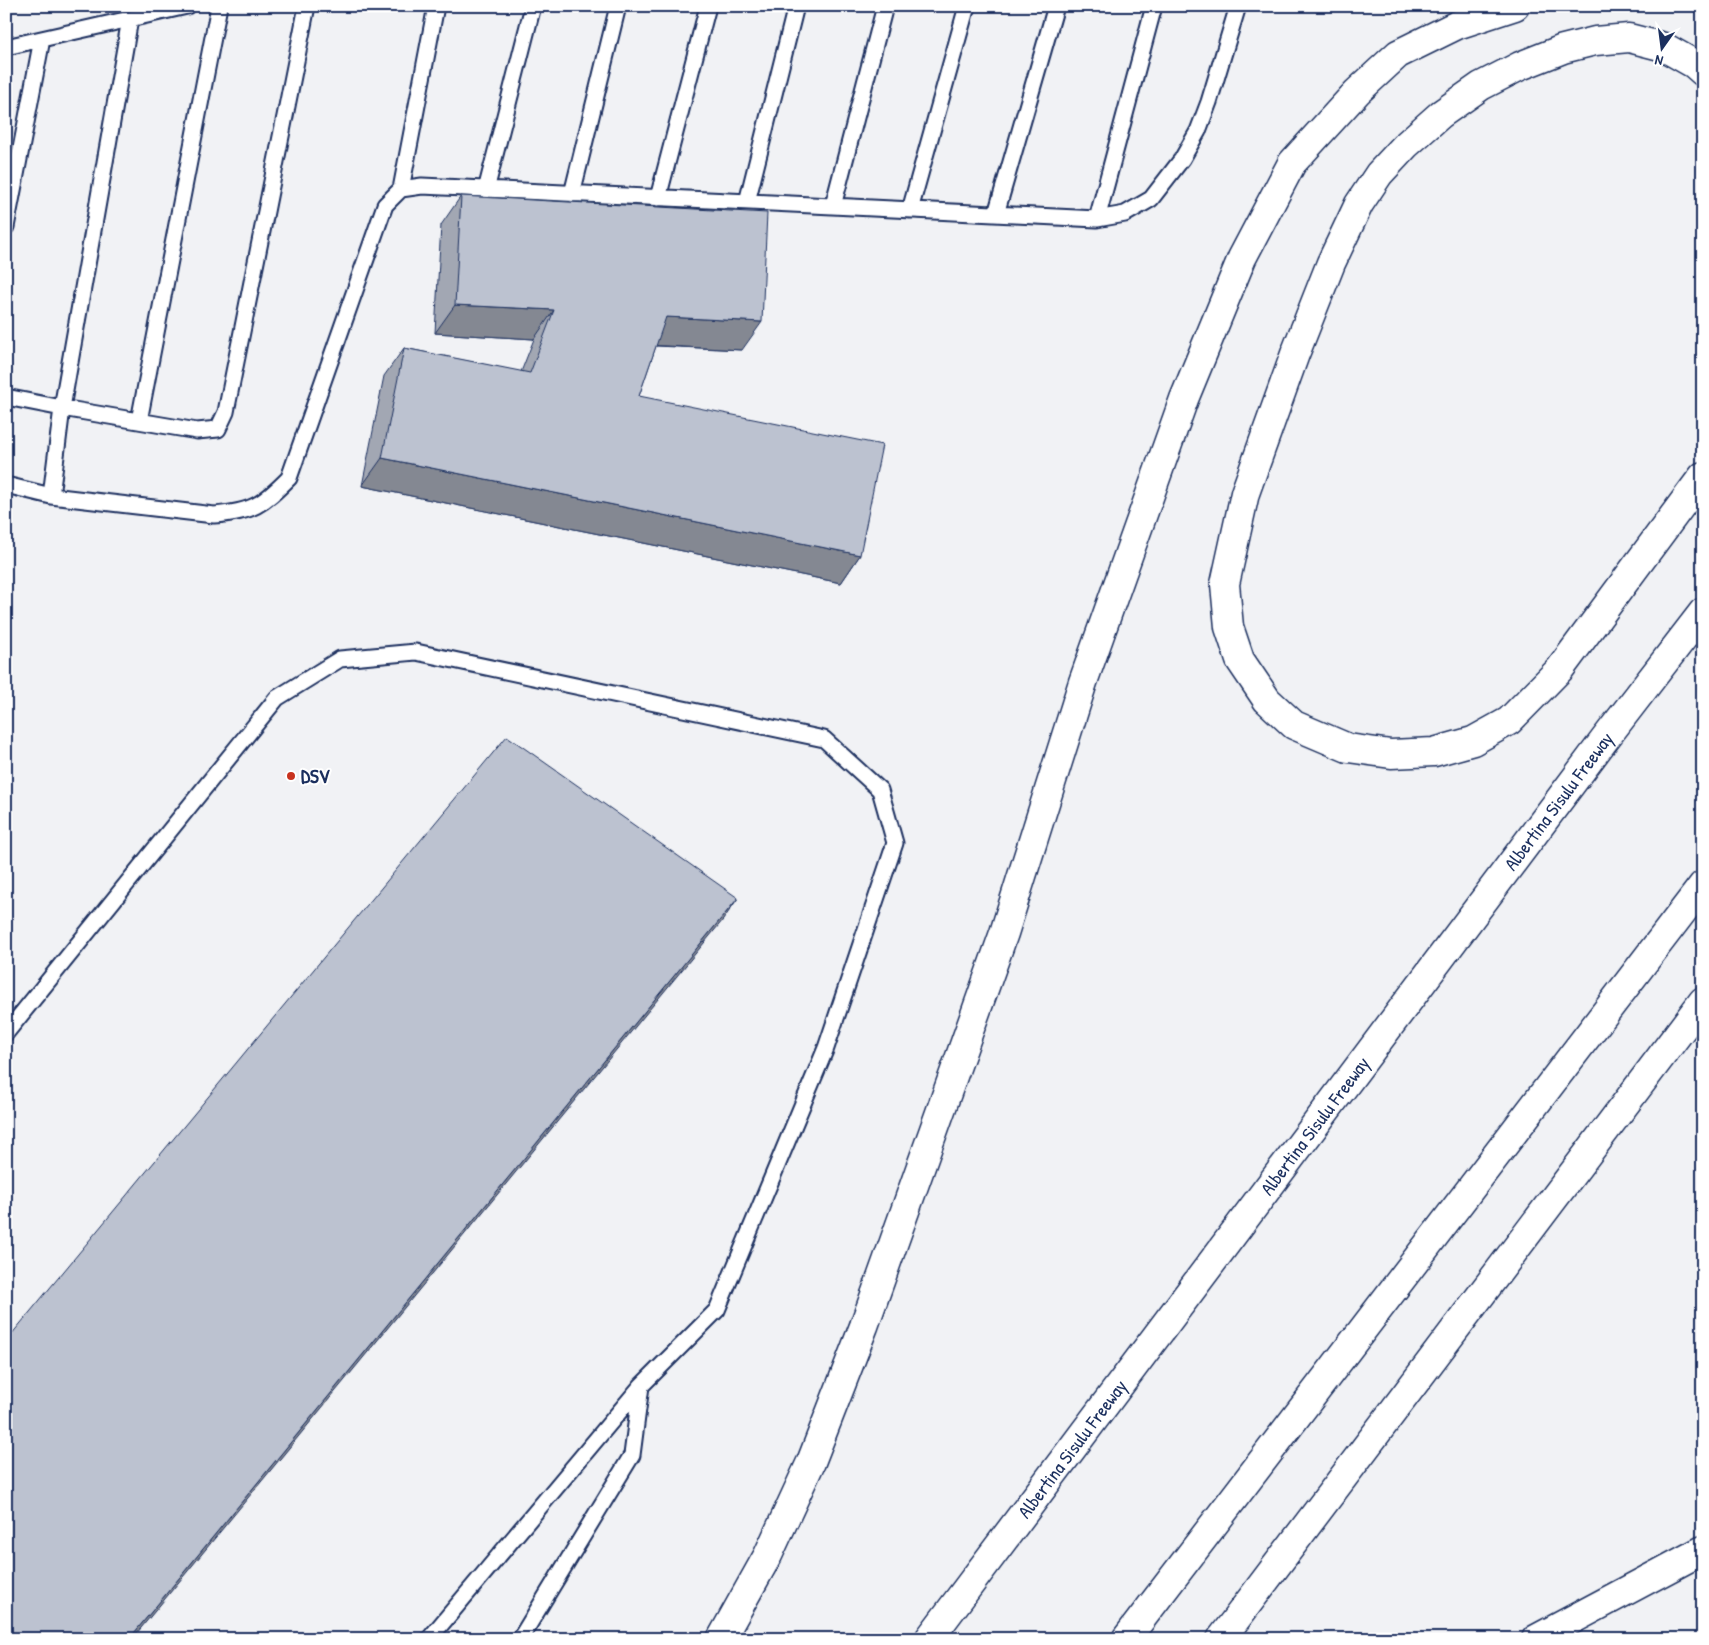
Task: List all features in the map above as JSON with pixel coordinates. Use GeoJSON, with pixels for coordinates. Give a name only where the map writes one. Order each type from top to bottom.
{"type":"FeatureCollection","features":[{"type":"Feature","properties":{"kind":"highway"},"geometry":{"type":"LineString","coordinates":[[721,1639],[768,1555],[811,1462],[864,1326],[1004,933],[1083,682],[1184,399],[1242,258],[1292,163],[1357,92],[1398,54],[1465,16],[1515,6]]}},
{"type":"Feature","properties":{"kind":"highway"},"geometry":{"type":"LineString","coordinates":[[1703,72],[1694,64],[1664,47],[1629,38],[1595,41],[1563,49],[1520,66],[1481,86],[1441,114],[1406,145],[1379,174],[1359,204],[1331,263],[1295,354],[1245,493],[1225,584],[1229,627],[1240,660],[1267,700],[1294,725],[1348,748],[1391,754],[1408,754],[1434,752],[1473,741],[1509,721],[1560,669],[1703,476]]}},
{"type":"Feature","properties":{"kind":"highway","name":"Albertina Sisulu Freeway"},"geometry":{"type":"LineString","coordinates":[[929,1639],[1569,787],[1703,612]]}},
{"type":"Feature","properties":{"kind":"highway"},"geometry":{"type":"LineString","coordinates":[[1126,1639],[1703,885]]}},
{"type":"Feature","properties":{"kind":"highway"},"geometry":{"type":"LineString","coordinates":[[1222,1639],[1703,1000]]}},
{"type":"Feature","properties":{"kind":"highway"},"geometry":{"type":"LineString","coordinates":[[1536,1639],[1703,1550]]}},
{"type":"Feature","properties":{"kind":"lane"},"geometry":{"type":"LineString","coordinates":[[6,46],[187,6]]}},
{"type":"Feature","properties":{"kind":"lane"},"geometry":{"type":"LineString","coordinates":[[139,421],[219,6]]}},
{"type":"Feature","properties":{"kind":"lane"},"geometry":{"type":"LineString","coordinates":[[6,397],[196,431],[218,429],[226,412],[307,6]]}},
{"type":"Feature","properties":{"kind":"lane"},"geometry":{"type":"LineString","coordinates":[[6,486],[51,496],[214,515],[240,513],[267,500],[289,478],[385,205],[401,189],[436,6]]}},
{"type":"Feature","properties":{"kind":"lane"},"geometry":{"type":"LineString","coordinates":[[486,190],[533,6]]}},
{"type":"Feature","properties":{"kind":"lane"},"geometry":{"type":"LineString","coordinates":[[572,194],[618,6]]}},
{"type":"Feature","properties":{"kind":"lane"},"geometry":{"type":"LineString","coordinates":[[658,198],[708,6]]}},
{"type":"Feature","properties":{"kind":"lane"},"geometry":{"type":"LineString","coordinates":[[747,202],[796,6]]}},
{"type":"Feature","properties":{"kind":"lane"},"geometry":{"type":"LineString","coordinates":[[833,206],[885,6]]}},
{"type":"Feature","properties":{"kind":"lane"},"geometry":{"type":"LineString","coordinates":[[910,210],[967,6]]}},
{"type":"Feature","properties":{"kind":"lane"},"geometry":{"type":"LineString","coordinates":[[996,214],[1056,6]]}},
{"type":"Feature","properties":{"kind":"lane"},"geometry":{"type":"LineString","coordinates":[[1097,219],[1154,6]]}},
{"type":"Feature","properties":{"kind":"lane"},"geometry":{"type":"LineString","coordinates":[[401,189],[422,186],[1097,219],[1125,214],[1151,199],[1182,159],[1198,131],[1209,102],[1238,6]]}},
{"type":"Feature","properties":{"kind":"lane"},"geometry":{"type":"LineString","coordinates":[[51,496],[62,408],[130,19]]}},
{"type":"Feature","properties":{"kind":"lane"},"geometry":{"type":"LineString","coordinates":[[6,227],[42,38]]}},
{"type":"Feature","properties":{"kind":"lane"},"geometry":{"type":"LineString","coordinates":[[6,1033],[277,698],[340,659],[416,652],[824,739],[880,790],[895,843],[826,1048],[717,1310],[641,1386],[430,1639]]}},
{"type":"Feature","properties":{"kind":"lane"},"geometry":{"type":"LineString","coordinates":[[520,1639],[632,1455],[641,1386]]}},
{"type":"Feature","properties":{"kind":"building"},"geometry":{"type":"Polygon","coordinates":[[[461,196],[767,213],[762,322],[666,317],[639,396],[882,445],[860,555],[382,458],[404,348],[530,373],[554,310],[455,305],[461,196]]]}},
{"type":"Feature","properties":{"kind":"building"},"geometry":{"type":"Polygon","coordinates":[[[507,736],[738,898],[129,1639],[6,1639],[6,1341],[507,736]]]}},
{"type":"Feature","properties":{"kind":"place","name":"DSV"},"geometry":{"type":"Point","coordinates":[291,776]}}]}
